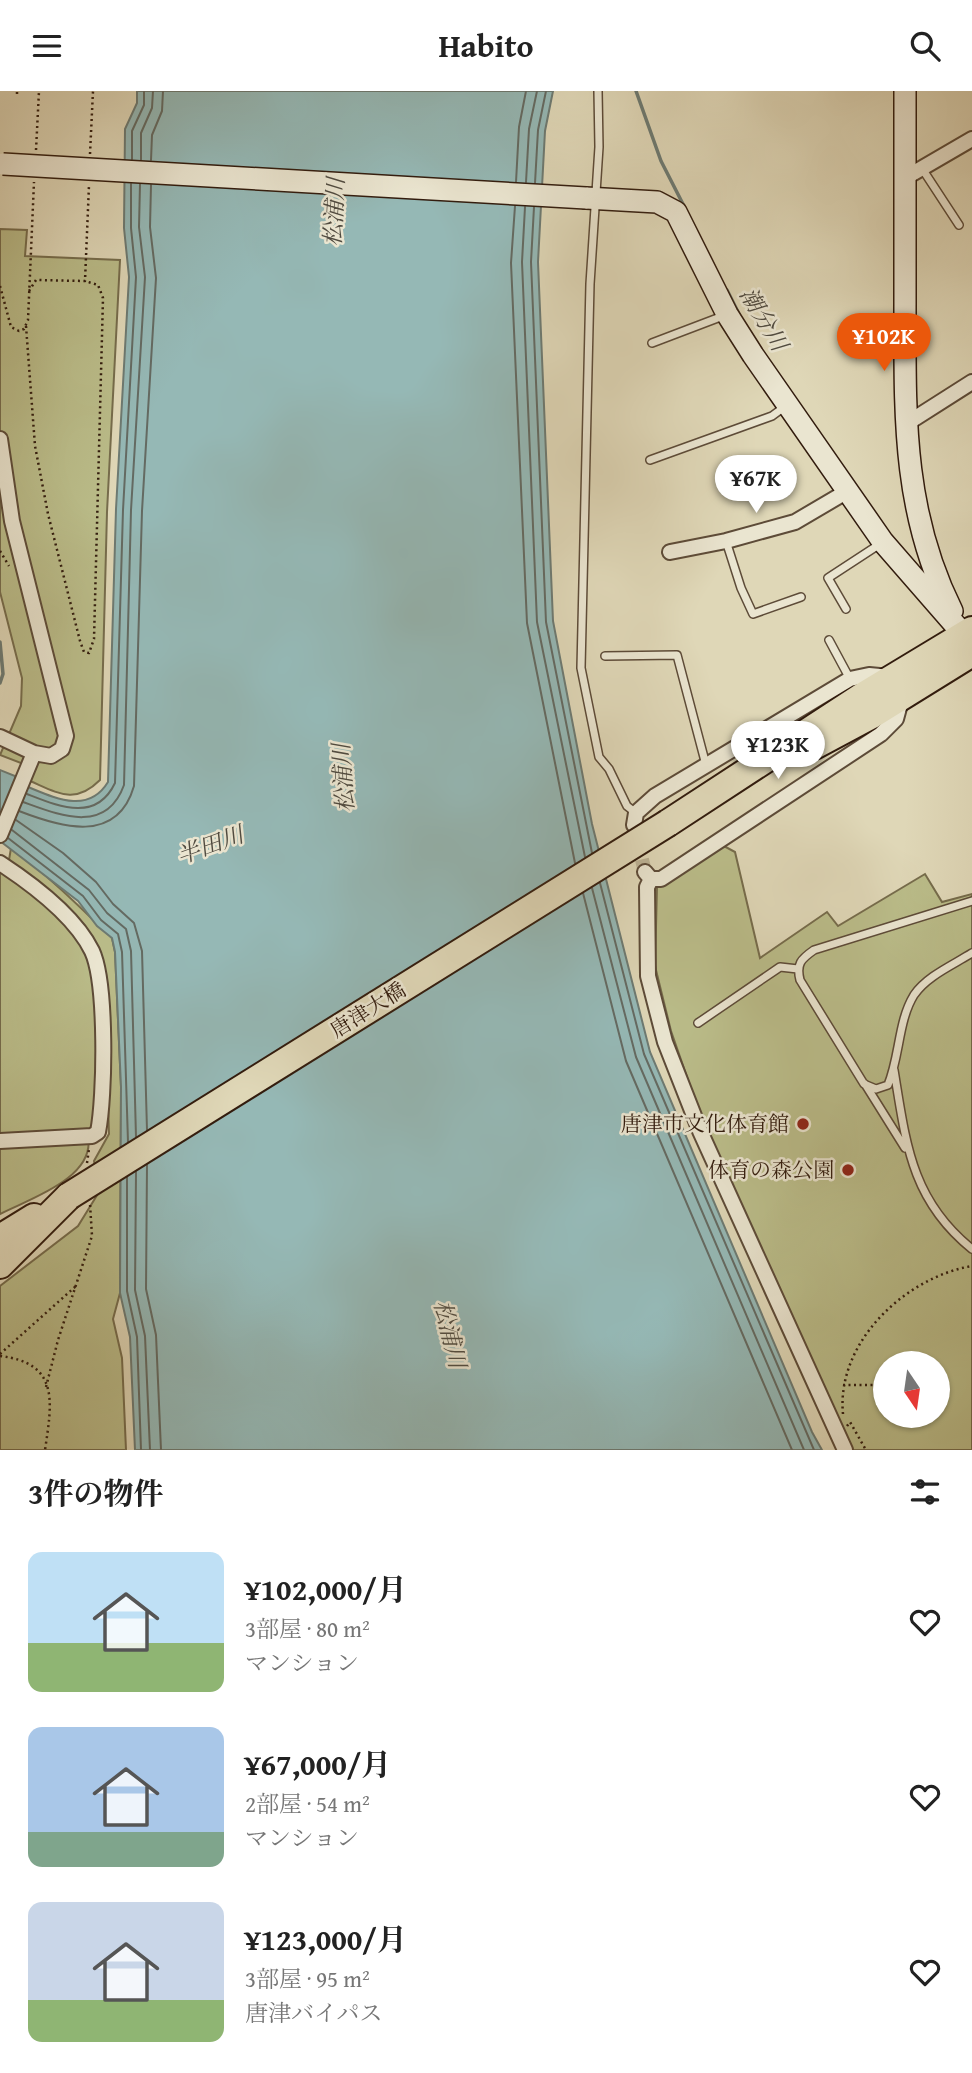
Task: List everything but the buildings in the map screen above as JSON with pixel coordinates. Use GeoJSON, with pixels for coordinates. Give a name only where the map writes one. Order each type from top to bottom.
{"type":"FeatureCollection","features":[{"type":"Feature","properties":{"kind":"highway","name":"唐津大橋"},"geometry":{"type":"LineString","coordinates":[[69,1196],[668,824],[970,642]]}},
{"type":"Feature","properties":{"kind":"highway"},"geometry":{"type":"LineString","coordinates":[[0,1226],[69,1196]]}},
{"type":"Feature","properties":{"kind":"highway"},"geometry":{"type":"LineString","coordinates":[[0,1238],[69,1196]]}},
{"type":"Feature","properties":{"kind":"highway"},"geometry":{"type":"LineString","coordinates":[[0,1265],[69,1196]]}},
{"type":"Feature","properties":{"kind":"street"},"geometry":{"type":"LineString","coordinates":[[905,91],[914,174],[906,424],[909,473],[918,523],[939,585],[970,642]]}},
{"type":"Feature","properties":{"kind":"street"},"geometry":{"type":"LineString","coordinates":[[914,174],[972,139]]}},
{"type":"Feature","properties":{"kind":"street"},"geometry":{"type":"LineString","coordinates":[[1,164],[657,202],[676,212],[723,300],[787,405],[846,492],[883,542],[970,642]]}},
{"type":"Feature","properties":{"kind":"street"},"geometry":{"type":"LineString","coordinates":[[906,424],[972,382]]}},
{"type":"Feature","properties":{"kind":"street"},"geometry":{"type":"LineString","coordinates":[[0,439],[12,521],[66,736],[62,749],[51,756],[34,753],[0,737]]}},
{"type":"Feature","properties":{"kind":"street"},"geometry":{"type":"LineString","coordinates":[[670,552],[726,541],[795,521],[846,492]]}},
{"type":"Feature","properties":{"kind":"street"},"geometry":{"type":"LineString","coordinates":[[635,819],[655,796],[850,679],[869,675],[898,687],[896,719],[881,734],[661,879],[648,875],[647,887],[648,976],[665,1042],[701,1131],[845,1450]]}},
{"type":"Feature","properties":{"kind":"street"},"geometry":{"type":"LineString","coordinates":[[0,835],[34,753]]}},
{"type":"Feature","properties":{"kind":"street"},"geometry":{"type":"LineString","coordinates":[[0,863],[54,907],[92,950],[100,988],[103,1098],[98,1132],[92,1136],[0,1141]]}},
{"type":"Feature","properties":{"kind":"lane"},"geometry":{"type":"LineString","coordinates":[[598,91],[589,298],[581,668],[599,757],[609,769],[635,819]]}},
{"type":"Feature","properties":{"kind":"lane"},"geometry":{"type":"LineString","coordinates":[[914,174],[959,225]]}},
{"type":"Feature","properties":{"kind":"lane"},"geometry":{"type":"LineString","coordinates":[[652,343],[723,300]]}},
{"type":"Feature","properties":{"kind":"lane"},"geometry":{"type":"LineString","coordinates":[[650,460],[772,416],[787,405]]}},
{"type":"Feature","properties":{"kind":"lane"},"geometry":{"type":"LineString","coordinates":[[726,541],[741,589],[753,614],[801,597]]}},
{"type":"Feature","properties":{"kind":"lane"},"geometry":{"type":"LineString","coordinates":[[846,609],[828,578],[883,542]]}},
{"type":"Feature","properties":{"kind":"lane"},"geometry":{"type":"LineString","coordinates":[[829,640],[850,679]]}},
{"type":"Feature","properties":{"kind":"lane"},"geometry":{"type":"LineString","coordinates":[[605,656],[677,655],[706,765]]}},
{"type":"Feature","properties":{"kind":"lane"},"geometry":{"type":"LineString","coordinates":[[972,901],[814,950],[801,959],[797,969],[800,980],[908,1153],[925,1193],[947,1230],[972,1249]]}},
{"type":"Feature","properties":{"kind":"lane"},"geometry":{"type":"LineString","coordinates":[[864,1084],[876,1089],[888,1085],[894,1070],[905,1015],[915,994],[934,977],[972,953]]}},
{"type":"Feature","properties":{"kind":"lane"},"geometry":{"type":"LineString","coordinates":[[698,1023],[780,967],[797,969]]}},
{"type":"Feature","properties":{"kind":"lane"},"geometry":{"type":"LineString","coordinates":[[894,1070],[908,1153]]}},
{"type":"Feature","properties":{"kind":"path"},"geometry":{"type":"LineString","coordinates":[[35,160],[39,91]]}},
{"type":"Feature","properties":{"kind":"path"},"geometry":{"type":"LineString","coordinates":[[90,159],[93,91]]}},
{"type":"Feature","properties":{"kind":"path"},"geometry":{"type":"LineString","coordinates":[[85,281],[90,172]]}},
{"type":"Feature","properties":{"kind":"path"},"geometry":{"type":"LineString","coordinates":[[28,295],[36,280],[85,281],[99,285],[103,298],[94,639],[89,653],[84,652],[80,641],[35,446],[26,326],[35,174]]}},
{"type":"Feature","properties":{"kind":"path"},"geometry":{"type":"LineString","coordinates":[[0,286],[10,327],[19,331],[26,326]]}},
{"type":"Feature","properties":{"kind":"path"},"geometry":{"type":"LineString","coordinates":[[46,1387],[58,1340],[79,1284],[92,1236]]}},
{"type":"Feature","properties":{"kind":"path"},"geometry":{"type":"LineString","coordinates":[[866,1450],[850,1422],[845,1429],[843,1385],[870,1330],[892,1304],[923,1283],[972,1266]]}},
{"type":"Feature","properties":{"kind":"path"},"geometry":{"type":"LineString","coordinates":[[0,1355],[79,1284]]}},
{"type":"Feature","properties":{"kind":"path"},"geometry":{"type":"LineString","coordinates":[[0,1355],[23,1359],[42,1372],[49,1395],[45,1450]]}},
{"type":"Feature","properties":{"kind":"path"},"geometry":{"type":"LineString","coordinates":[[843,1385],[873,1385]]}},
{"type":"Feature","properties":{"kind":"green space"},"geometry":{"type":"Polygon","coordinates":[[[0,229],[27,230],[25,256],[120,260],[107,512],[100,780],[91,788],[74,794],[58,793],[30,781],[34,768],[0,755],[21,706],[22,678],[0,592],[0,229]]]}},
{"type":"Feature","properties":{"kind":"green space","name":"体育の森公園"},"geometry":{"type":"Polygon","coordinates":[[[722,845],[735,852],[760,958],[827,912],[838,926],[925,874],[942,902],[972,894],[972,1450],[849,1450],[755,1243],[694,1097],[671,1031],[655,966],[657,887],[722,845]]]}},
{"type":"Feature","properties":{"kind":"green space"},"geometry":{"type":"Polygon","coordinates":[[[11,848],[51,880],[112,938],[115,952],[121,1087],[120,1293],[113,1319],[122,1358],[126,1450],[0,1450],[0,1286],[78,1226],[99,1192],[94,1161],[109,1134],[104,985],[65,912],[9,860],[11,848]]]}},
{"type":"Feature","properties":{"kind":"green space"},"geometry":{"type":"Polygon","coordinates":[[[0,868],[60,917],[89,953],[98,988],[100,1038],[96,1130],[88,1136],[88,1151],[82,1164],[58,1185],[0,1214],[0,868]]]}},
{"type":"Feature","properties":{"kind":"water"},"geometry":{"type":"Polygon","coordinates":[[[137,91],[553,91],[545,131],[538,262],[553,621],[592,824],[650,1052],[822,1450],[135,1450],[130,1337],[120,1293],[121,1087],[115,952],[112,938],[97,926],[78,901],[0,841],[0,770],[15,776],[18,783],[66,800],[89,799],[99,793],[108,782],[116,509],[129,277],[124,228],[125,129],[137,103],[137,91]]]}},
{"type":"Feature","properties":{"kind":"waterway","name":"潮分川"},"geometry":{"type":"LineString","coordinates":[[636,91],[661,161],[685,208]]}},
{"type":"Feature","properties":{"kind":"waterway","name":"潮分川"},"geometry":{"type":"LineString","coordinates":[[727,290],[739,314]]}},
{"type":"Feature","properties":{"kind":"waterway"},"geometry":{"type":"LineString","coordinates":[[0,642],[3,674],[0,683]]}},
{"type":"Feature","properties":{"kind":"tunnel"},"geometry":{"type":"LineString","coordinates":[[637,839],[645,872]]}},
{"type":"Feature","properties":{"kind":"place","name":"唐津市文化体育館"},"geometry":{"type":"Point","coordinates":[803,1124]}},
{"type":"Feature","properties":{"kind":"place","name":"体育の森公園"},"geometry":{"type":"Point","coordinates":[848,1170]}},
{"type":"Feature","properties":{"kind":"water label","name":"松浦川"},"geometry":{"type":"Point","coordinates":[334,212]}},
{"type":"Feature","properties":{"kind":"water label","name":"松浦川"},"geometry":{"type":"Point","coordinates":[343,778]}},
{"type":"Feature","properties":{"kind":"water label","name":"半田川"},"geometry":{"type":"Point","coordinates":[210,845]}},
{"type":"Feature","properties":{"kind":"water label","name":"松浦川"},"geometry":{"type":"Point","coordinates":[450,1334]}}]}
